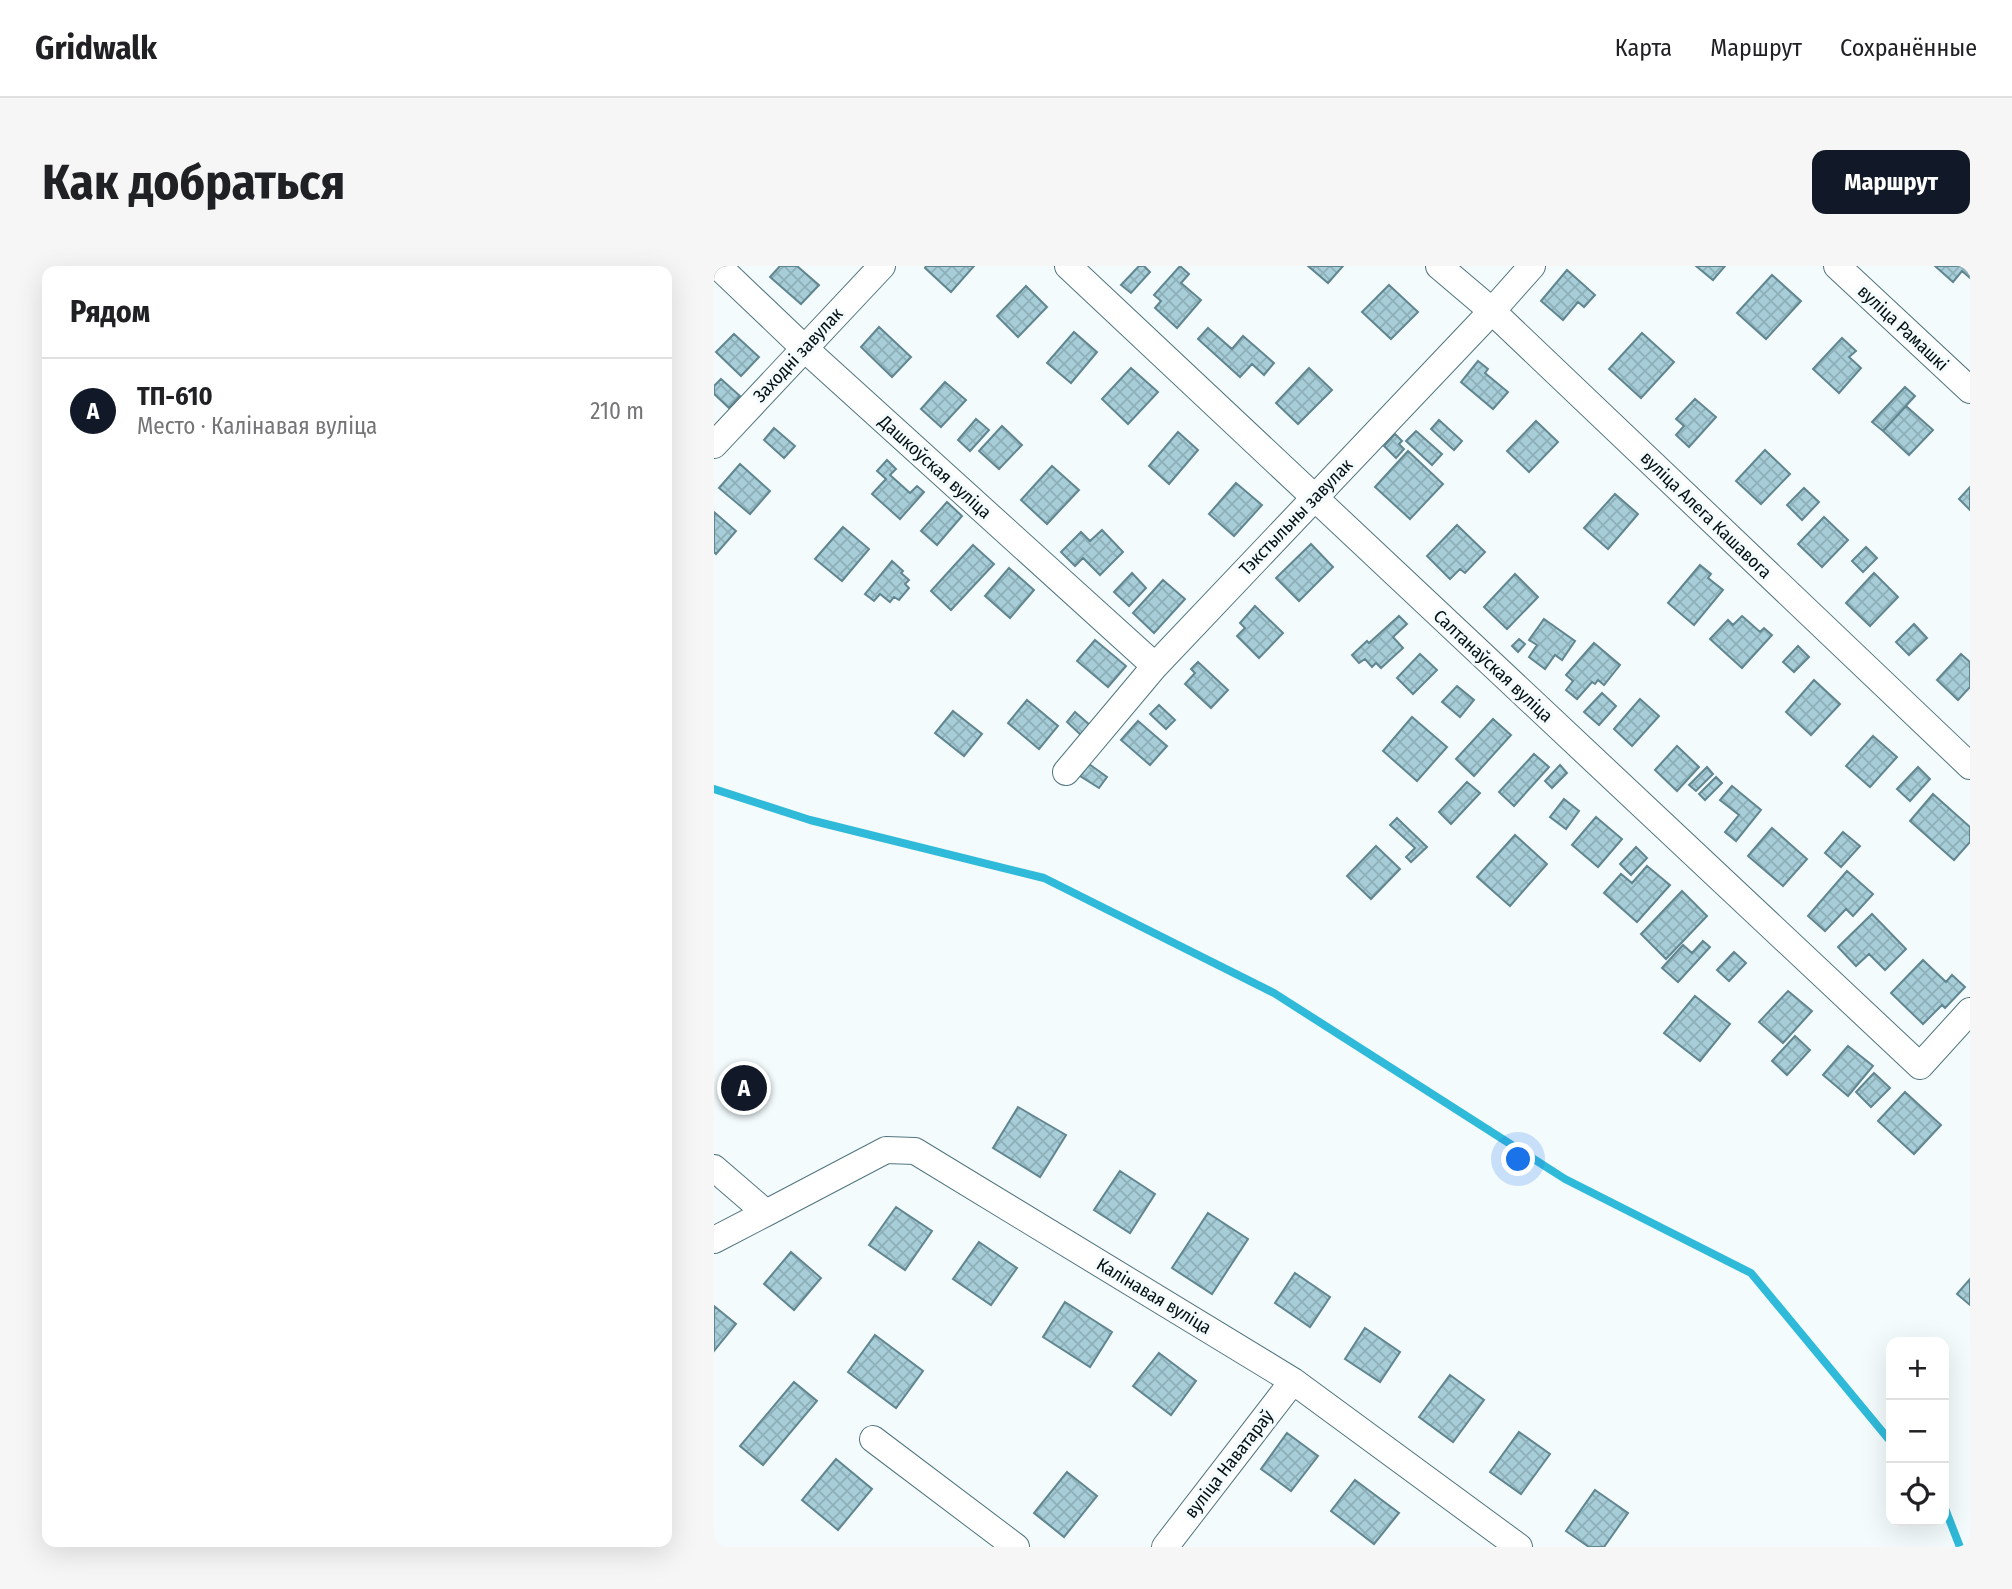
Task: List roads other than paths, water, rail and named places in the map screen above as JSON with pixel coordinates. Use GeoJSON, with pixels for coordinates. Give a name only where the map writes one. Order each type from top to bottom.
{"type":"FeatureCollection","features":[{"type":"Feature","properties":{"kind":"street","name":"Дашкоўская вуліца"},"geometry":{"type":"LineString","coordinates":[[718,266],[804,348],[1155,666]]}},
{"type":"Feature","properties":{"kind":"street","name":"Заходні завулак"},"geometry":{"type":"LineString","coordinates":[[714,445],[882,266]]}},
{"type":"Feature","properties":{"kind":"street","name":"Салтанаўская вуліца"},"geometry":{"type":"LineString","coordinates":[[1068,266],[1920,1066],[1970,1012]]}},
{"type":"Feature","properties":{"kind":"street","name":"вуліца Алега Кашавога"},"geometry":{"type":"LineString","coordinates":[[1439,266],[1492,311],[1970,766]]}},
{"type":"Feature","properties":{"kind":"street","name":"Тэкстыльны завулак"},"geometry":{"type":"LineString","coordinates":[[1066,772],[1155,666],[1532,266]]}},
{"type":"Feature","properties":{"kind":"street","name":"вуліца Рамашкі"},"geometry":{"type":"LineString","coordinates":[[1837,266],[1970,390]]}},
{"type":"Feature","properties":{"kind":"street","name":"Калінавая вуліца"},"geometry":{"type":"LineString","coordinates":[[714,1240],[886,1150],[915,1151],[1293,1381],[1520,1547]]}},
{"type":"Feature","properties":{"kind":"street"},"geometry":{"type":"LineString","coordinates":[[714,1168],[765,1213]]}},
{"type":"Feature","properties":{"kind":"street","name":"вуліца Наватараў"},"geometry":{"type":"LineString","coordinates":[[1165,1547],[1293,1381]]}},
{"type":"Feature","properties":{"kind":"street"},"geometry":{"type":"LineString","coordinates":[[873,1439],[1016,1547]]}},
{"type":"Feature","properties":{"kind":"waterway"},"geometry":{"type":"LineString","coordinates":[[714,789],[810,820],[1044,878],[1274,993],[1565,1179],[1751,1273],[1886,1436]]}},
{"type":"Feature","properties":{"kind":"waterway"},"geometry":{"type":"LineString","coordinates":[[1949,1519],[1960,1547]]}},
{"type":"Feature","properties":{"kind":"place","name":"ТП-610"},"geometry":{"type":"Point","coordinates":[744,1088]}}]}
